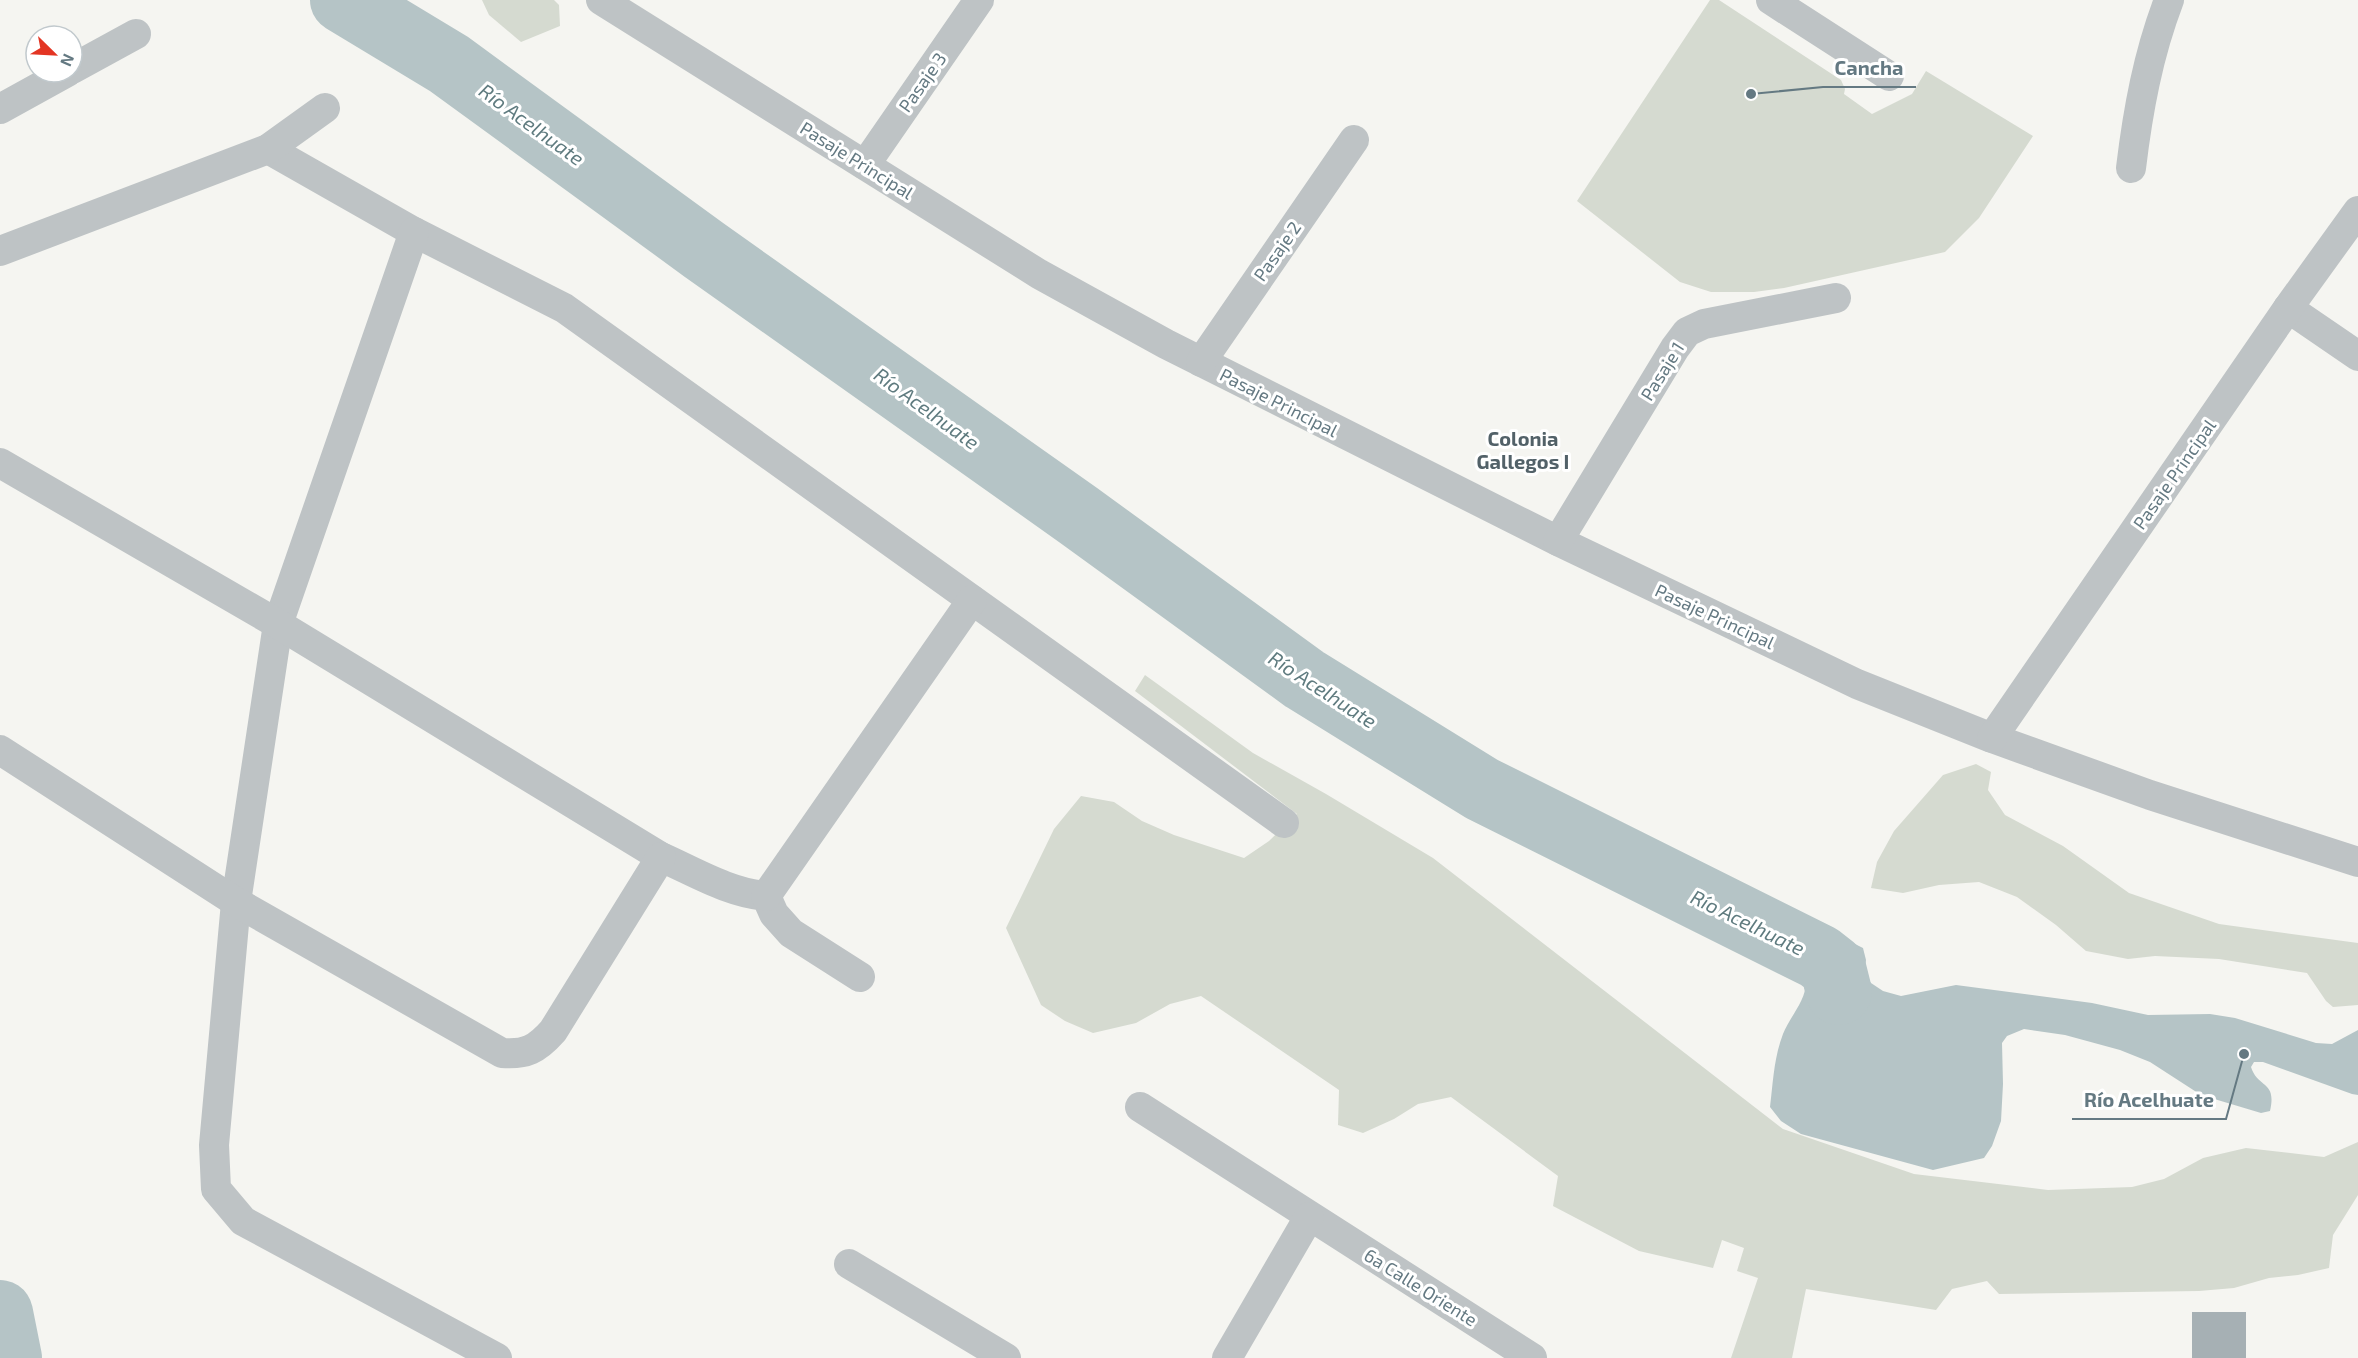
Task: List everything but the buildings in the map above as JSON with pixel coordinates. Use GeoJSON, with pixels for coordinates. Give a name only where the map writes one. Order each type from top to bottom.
{"type":"FeatureCollection","features":[{"type":"Feature","properties":{"kind":"street","name":"Pasaje Principal"},"geometry":{"type":"LineString","coordinates":[[600,0],[1039,274],[1201,362],[1558,541],[1857,684],[1992,738],[2150,795],[2358,862]]}},
{"type":"Feature","properties":{"kind":"street","name":"Pasaje 3"},"geometry":{"type":"LineString","coordinates":[[865,165],[979,0]]}},
{"type":"Feature","properties":{"kind":"street"},"geometry":{"type":"LineString","coordinates":[[1771,0],[1888,76]]}},
{"type":"Feature","properties":{"kind":"street"},"geometry":{"type":"LineString","coordinates":[[2131,168],[2139,105],[2156,32],[2169,0]]}},
{"type":"Feature","properties":{"kind":"street"},"geometry":{"type":"LineString","coordinates":[[84,62],[136,34]]}},
{"type":"Feature","properties":{"kind":"street"},"geometry":{"type":"LineString","coordinates":[[0,109],[45,84]]}},
{"type":"Feature","properties":{"kind":"street"},"geometry":{"type":"LineString","coordinates":[[0,251],[268,149],[325,108]]}},
{"type":"Feature","properties":{"kind":"street","name":"Pasaje 2"},"geometry":{"type":"LineString","coordinates":[[1201,362],[1354,140]]}},
{"type":"Feature","properties":{"kind":"street"},"geometry":{"type":"LineString","coordinates":[[268,149],[414,232],[564,308],[1284,823]]}},
{"type":"Feature","properties":{"kind":"street","name":"Pasaje Principal"},"geometry":{"type":"LineString","coordinates":[[1992,738],[2288,308],[2358,211]]}},
{"type":"Feature","properties":{"kind":"street"},"geometry":{"type":"LineString","coordinates":[[414,232],[278,624],[236,902],[214,1145],[216,1189],[243,1221],[497,1358]]}},
{"type":"Feature","properties":{"kind":"street","name":"Pasaje 1"},"geometry":{"type":"LineString","coordinates":[[1558,541],[1675,348],[1687,332],[1704,324],[1836,298]]}},
{"type":"Feature","properties":{"kind":"street"},"geometry":{"type":"LineString","coordinates":[[2288,308],[2358,356]]}},
{"type":"Feature","properties":{"kind":"street"},"geometry":{"type":"LineString","coordinates":[[0,463],[278,624],[661,857],[728,887],[749,894],[766,896]]}},
{"type":"Feature","properties":{"kind":"street"},"geometry":{"type":"LineString","coordinates":[[766,896],[972,600]]}},
{"type":"Feature","properties":{"kind":"street"},"geometry":{"type":"LineString","coordinates":[[0,750],[236,902],[502,1053],[524,1053],[541,1045],[553,1031],[661,857]]}},
{"type":"Feature","properties":{"kind":"street"},"geometry":{"type":"LineString","coordinates":[[766,896],[774,914],[791,933],[860,977]]}},
{"type":"Feature","properties":{"kind":"street","name":"6a Calle Oriente"},"geometry":{"type":"LineString","coordinates":[[1140,1107],[1532,1358]]}},
{"type":"Feature","properties":{"kind":"street"},"geometry":{"type":"LineString","coordinates":[[1227,1358],[1309,1217]]}},
{"type":"Feature","properties":{"kind":"street"},"geometry":{"type":"LineString","coordinates":[[849,1264],[1006,1358]]}},
{"type":"Feature","properties":{"kind":"shaded area"},"geometry":{"type":"Polygon","coordinates":[[[482,0],[554,0],[559,5],[560,26],[521,42],[489,15],[482,0]]]}},
{"type":"Feature","properties":{"kind":"shaded area"},"geometry":{"type":"Polygon","coordinates":[[[1710,0],[1719,0],[1841,80],[1845,89],[1844,94],[1872,114],[1912,94],[1926,71],[2033,136],[1979,218],[1945,252],[1784,288],[1754,292],[1711,292],[1680,282],[1577,201],[1710,0]]]}},
{"type":"Feature","properties":{"kind":"shaded area"},"geometry":{"type":"Polygon","coordinates":[[[1145,675],[1253,753],[1433,858],[1783,1129],[1914,1174],[2048,1190],[2132,1187],[2164,1179],[2203,1158],[2246,1148],[2324,1157],[2358,1142],[2358,1195],[2333,1235],[2329,1268],[2298,1275],[2269,1278],[2234,1288],[2199,1291],[1999,1294],[1987,1281],[1952,1289],[1936,1310],[1806,1289],[1792,1358],[1731,1358],[1758,1278],[1737,1271],[1744,1248],[1722,1240],[1713,1268],[1639,1251],[1553,1206],[1558,1176],[1451,1097],[1418,1104],[1394,1119],[1363,1133],[1338,1125],[1339,1090],[1201,996],[1170,1004],[1136,1023],[1093,1033],[1065,1021],[1041,1005],[1006,928],[1054,829],[1081,796],[1114,802],[1142,821],[1174,835],[1244,858],[1269,841],[1297,814],[1135,691],[1145,675]]]}},
{"type":"Feature","properties":{"kind":"shaded area"},"geometry":{"type":"Polygon","coordinates":[[[1976,764],[1991,772],[1988,790],[2005,815],[2063,846],[2129,893],[2219,924],[2358,943],[2358,1005],[2333,1007],[2326,1001],[2307,973],[2219,959],[2155,956],[2128,959],[2086,951],[2056,925],[2017,897],[1979,882],[1939,885],[1903,893],[1871,888],[1877,862],[1894,831],[1943,775],[1976,764]]]}},
{"type":"Feature","properties":{"kind":"shaded area","name":"Río Acelhuate"},"geometry":{"type":"Polygon","coordinates":[[[1775,935],[1853,943],[1863,948],[1866,960],[1864,974],[1871,983],[1883,991],[1901,996],[1956,985],[2092,1003],[2148,1015],[2210,1014],[2235,1018],[2316,1043],[2332,1044],[2358,1030],[2358,1095],[2263,1062],[2254,1062],[2251,1067],[2254,1074],[2271,1094],[2270,1111],[2261,1113],[2201,1095],[2150,1062],[2120,1050],[2065,1035],[2024,1029],[2007,1036],[2002,1043],[2001,1121],[1992,1146],[1984,1158],[1933,1170],[1801,1134],[1781,1121],[1770,1107],[1780,1043],[1806,987],[1802,969],[1775,935]]]}},
{"type":"Feature","properties":{"kind":"waterway","name":"Río Acelhuate"},"geometry":{"type":"LineString","coordinates":[[343,0],[449,64],[704,250],[1078,515],[1304,679],[1482,789],[1819,957],[1833,968],[1839,992]]}},
{"type":"Feature","properties":{"kind":"waterway","name":"Río Acelhuate"},"geometry":{"type":"LineString","coordinates":[[0,1313],[9,1358]]}},
{"type":"Feature","properties":{"kind":"place","name":"Cancha"},"geometry":{"type":"Point","coordinates":[1751,94]}},
{"type":"Feature","properties":{"kind":"place","name":"Río Acelhuate"},"geometry":{"type":"Point","coordinates":[2244,1054]}},
{"type":"Feature","properties":{"kind":"district","name":"Colonia Gallegos I"},"geometry":{"type":"Point","coordinates":[1523,450]}}]}
